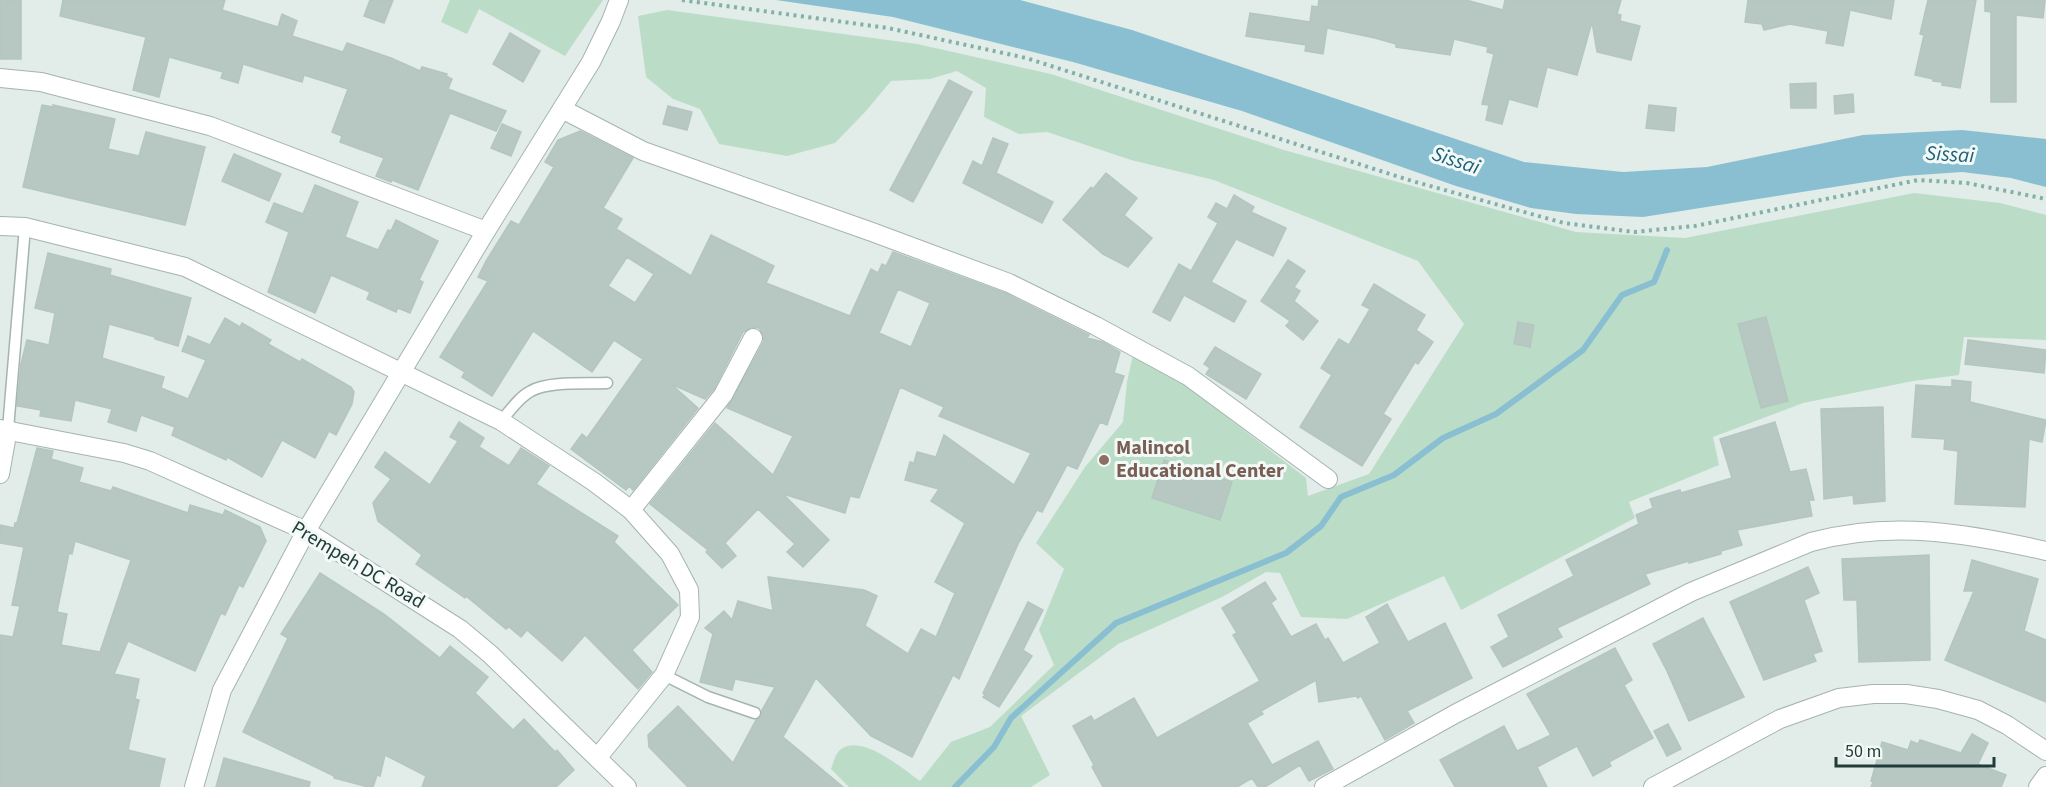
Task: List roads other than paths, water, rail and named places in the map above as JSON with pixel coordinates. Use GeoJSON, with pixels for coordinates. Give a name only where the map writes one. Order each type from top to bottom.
{"type":"FeatureCollection","features":[{"type":"Feature","properties":{"kind":"street"},"geometry":{"type":"LineString","coordinates":[[194,787],[222,690],[306,531],[601,43],[619,0]]}},
{"type":"Feature","properties":{"kind":"street"},"geometry":{"type":"LineString","coordinates":[[0,78],[41,82],[210,126],[486,231]]}},
{"type":"Feature","properties":{"kind":"street"},"geometry":{"type":"LineString","coordinates":[[562,109],[643,151],[1009,283],[1096,326],[1188,376],[1328,478]]}},
{"type":"Feature","properties":{"kind":"street"},"geometry":{"type":"LineString","coordinates":[[0,226],[25,227],[185,267],[501,421],[594,482],[631,510],[670,554],[689,590],[690,617],[664,675],[598,757]]}},
{"type":"Feature","properties":{"kind":"street"},"geometry":{"type":"LineString","coordinates":[[631,510],[723,395],[753,338]]}},
{"type":"Feature","properties":{"kind":"street"},"geometry":{"type":"LineString","coordinates":[[0,474],[4,429]]}},
{"type":"Feature","properties":{"kind":"street","name":"Prempeh DC Road"},"geometry":{"type":"LineString","coordinates":[[4,429],[124,453],[150,461],[306,531],[460,629],[490,654],[598,757],[623,786]]}},
{"type":"Feature","properties":{"kind":"street"},"geometry":{"type":"LineString","coordinates":[[1324,787],[1455,714],[1691,591],[1811,542],[1880,531],[1941,531],[1990,538],[2046,551]]}},
{"type":"Feature","properties":{"kind":"street"},"geometry":{"type":"LineString","coordinates":[[1653,787],[1780,718],[1839,698],[1873,694],[1906,694],[1938,699],[1978,710],[2007,725],[2046,751]]}},
{"type":"Feature","properties":{"kind":"street"},"geometry":{"type":"LineString","coordinates":[[2038,787],[2046,776]]}},
{"type":"Feature","properties":{"kind":"lane"},"geometry":{"type":"LineString","coordinates":[[4,429],[25,227]]}},
{"type":"Feature","properties":{"kind":"lane"},"geometry":{"type":"LineString","coordinates":[[501,421],[522,397],[543,386],[607,383]]}},
{"type":"Feature","properties":{"kind":"lane"},"geometry":{"type":"LineString","coordinates":[[664,675],[708,697],[755,714]]}},
{"type":"Feature","properties":{"kind":"water","name":"Sissai"},"geometry":{"type":"Polygon","coordinates":[[[776,0],[1020,0],[1132,30],[1524,162],[1623,172],[1707,167],[1863,135],[1962,130],[2046,139],[2046,187],[2011,178],[1962,172],[1904,176],[1643,217],[1576,214],[1531,208],[1456,186],[1242,111],[1073,62],[893,17],[776,0]]]}},
{"type":"Feature","properties":{"kind":"waterway"},"geometry":{"type":"LineString","coordinates":[[955,787],[994,747],[1011,718],[1116,623],[1286,553],[1321,526],[1341,497],[1394,475],[1443,438],[1496,414],[1583,350],[1622,295],[1654,282],[1667,250]]}},
{"type":"Feature","properties":{"kind":"place","name":"Malincol Educational Center"},"geometry":{"type":"Point","coordinates":[1104,460]}}]}
